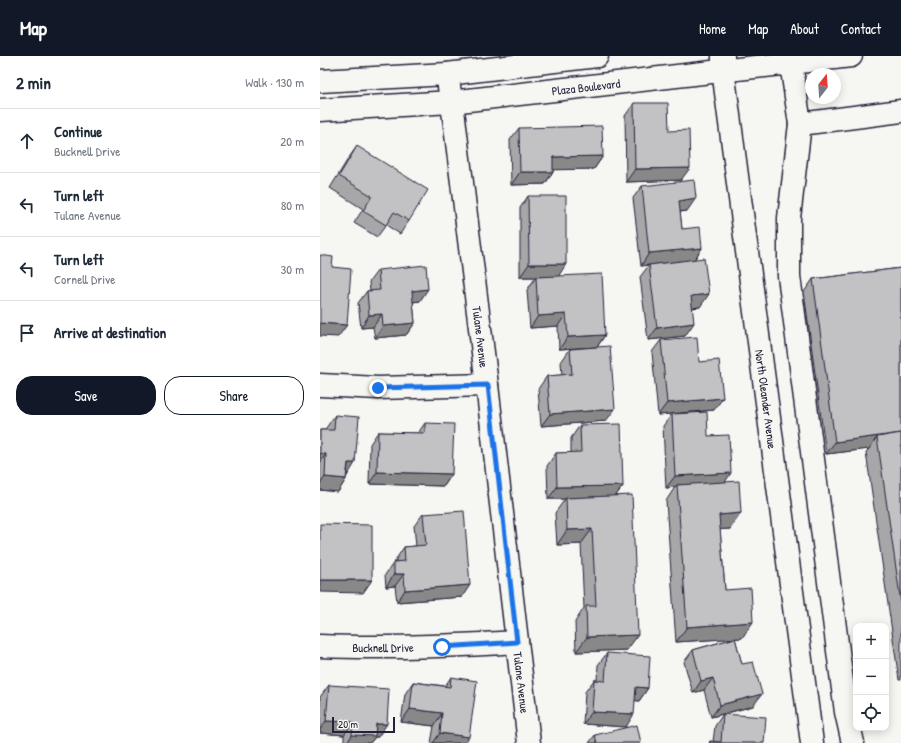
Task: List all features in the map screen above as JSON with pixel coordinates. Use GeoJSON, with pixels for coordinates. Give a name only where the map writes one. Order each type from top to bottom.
{"type":"FeatureCollection","features":[{"type":"Feature","properties":{"kind":"street"},"geometry":{"type":"LineString","coordinates":[[320,81],[447,74],[597,56]]}},
{"type":"Feature","properties":{"kind":"street","name":"Plaza Boulevard"},"geometry":{"type":"LineString","coordinates":[[320,110],[451,102],[723,63],[791,63],[851,56]]}},
{"type":"Feature","properties":{"kind":"street","name":"North Oleander Avenue"},"geometry":{"type":"LineString","coordinates":[[723,63],[812,743]]}},
{"type":"Feature","properties":{"kind":"street"},"geometry":{"type":"LineString","coordinates":[[791,63],[800,124],[789,218],[789,276],[845,704],[852,743]]}},
{"type":"Feature","properties":{"kind":"street","name":"Tulane Avenue"},"geometry":{"type":"LineString","coordinates":[[447,74],[488,385],[529,743]]}},
{"type":"Feature","properties":{"kind":"street"},"geometry":{"type":"LineString","coordinates":[[800,124],[901,112]]}},
{"type":"Feature","properties":{"kind":"street"},"geometry":{"type":"LineString","coordinates":[[320,385],[378,388],[488,385]]}},
{"type":"Feature","properties":{"kind":"street","name":"Bucknell Drive"},"geometry":{"type":"LineString","coordinates":[[320,646],[379,648],[442,647],[517,642]]}},
{"type":"Feature","properties":{"kind":"building"},"geometry":{"type":"Polygon","coordinates":[[[634,103],[668,103],[669,131],[689,130],[690,168],[635,169],[634,103]]]}},
{"type":"Feature","properties":{"kind":"building"},"geometry":{"type":"Polygon","coordinates":[[[602,126],[603,156],[553,157],[553,172],[520,172],[519,128],[602,126]]]}},
{"type":"Feature","properties":{"kind":"building"},"geometry":{"type":"Polygon","coordinates":[[[357,146],[428,190],[409,221],[394,212],[386,225],[363,211],[372,196],[339,176],[357,146]]]}},
{"type":"Feature","properties":{"kind":"building"},"geometry":{"type":"Polygon","coordinates":[[[694,180],[696,198],[679,201],[682,229],[700,227],[702,248],[649,253],[642,186],[694,180]]]}},
{"type":"Feature","properties":{"kind":"building"},"geometry":{"type":"Polygon","coordinates":[[[528,196],[566,196],[566,264],[529,264],[528,196]]]}},
{"type":"Feature","properties":{"kind":"building"},"geometry":{"type":"Polygon","coordinates":[[[320,255],[333,257],[332,267],[351,269],[347,325],[320,323],[320,255]]]}},
{"type":"Feature","properties":{"kind":"building"},"geometry":{"type":"Polygon","coordinates":[[[704,258],[709,294],[691,296],[694,323],[657,328],[649,265],[704,258]]]}},
{"type":"Feature","properties":{"kind":"building"},"geometry":{"type":"Polygon","coordinates":[[[426,265],[428,289],[412,291],[415,323],[383,326],[382,314],[369,315],[367,291],[380,290],[378,270],[426,265]]]}},
{"type":"Feature","properties":{"kind":"building"},"geometry":{"type":"Polygon","coordinates":[[[901,268],[901,433],[835,442],[813,279],[901,268]]]}},
{"type":"Feature","properties":{"kind":"building"},"geometry":{"type":"Polygon","coordinates":[[[602,274],[605,335],[568,337],[566,314],[538,316],[536,277],[602,274]]]}},
{"type":"Feature","properties":{"kind":"building"},"geometry":{"type":"Polygon","coordinates":[[[697,337],[699,362],[719,360],[723,398],[667,403],[661,340],[697,337]]]}},
{"type":"Feature","properties":{"kind":"building"},"geometry":{"type":"Polygon","coordinates":[[[610,346],[615,409],[550,414],[547,376],[572,374],[570,349],[610,346]]]}},
{"type":"Feature","properties":{"kind":"building"},"geometry":{"type":"Polygon","coordinates":[[[707,412],[708,436],[729,435],[731,473],[675,476],[672,414],[707,412]]]}},
{"type":"Feature","properties":{"kind":"building"},"geometry":{"type":"Polygon","coordinates":[[[335,415],[359,417],[355,463],[348,463],[346,479],[325,477],[326,454],[320,453],[320,430],[334,430],[335,415]]]}},
{"type":"Feature","properties":{"kind":"building"},"geometry":{"type":"Polygon","coordinates":[[[425,423],[454,424],[452,474],[377,472],[378,432],[425,433],[425,423]]]}},
{"type":"Feature","properties":{"kind":"building"},"geometry":{"type":"Polygon","coordinates":[[[621,424],[623,486],[557,487],[556,453],[581,452],[580,425],[621,424]]]}},
{"type":"Feature","properties":{"kind":"building"},"geometry":{"type":"Polygon","coordinates":[[[901,433],[901,603],[877,437],[901,433]]]}},
{"type":"Feature","properties":{"kind":"building"},"geometry":{"type":"Polygon","coordinates":[[[739,481],[741,513],[719,515],[725,590],[751,588],[753,622],[687,627],[677,485],[739,481]]]}},
{"type":"Feature","properties":{"kind":"building"},"geometry":{"type":"Polygon","coordinates":[[[632,495],[638,635],[587,637],[586,606],[596,606],[592,529],[567,530],[566,498],[632,495]]]}},
{"type":"Feature","properties":{"kind":"building"},"geometry":{"type":"Polygon","coordinates":[[[464,511],[470,585],[405,590],[404,574],[394,574],[394,562],[405,561],[404,547],[426,545],[423,514],[464,511]]]}},
{"type":"Feature","properties":{"kind":"building"},"geometry":{"type":"Polygon","coordinates":[[[320,524],[372,525],[372,580],[320,580],[320,524]]]}},
{"type":"Feature","properties":{"kind":"building"},"geometry":{"type":"Polygon","coordinates":[[[735,638],[742,664],[753,662],[762,694],[720,705],[713,678],[701,681],[693,650],[735,638]]]}},
{"type":"Feature","properties":{"kind":"building"},"geometry":{"type":"Polygon","coordinates":[[[607,653],[650,656],[648,688],[636,687],[634,714],[592,712],[594,680],[605,681],[607,653]]]}},
{"type":"Feature","properties":{"kind":"building"},"geometry":{"type":"Polygon","coordinates":[[[451,677],[477,681],[469,737],[440,733],[442,713],[410,709],[413,682],[450,687],[451,677]]]}},
{"type":"Feature","properties":{"kind":"building"},"geometry":{"type":"Polygon","coordinates":[[[329,685],[389,689],[387,724],[376,724],[375,736],[352,735],[353,722],[326,721],[329,685]]]}},
{"type":"Feature","properties":{"kind":"building"},"geometry":{"type":"Polygon","coordinates":[[[723,714],[766,717],[764,743],[710,743],[710,741],[721,742],[723,714]]]}},
{"type":"Feature","properties":{"kind":"building"},"geometry":{"type":"Polygon","coordinates":[[[637,725],[641,743],[597,743],[595,735],[637,725]]]}},
{"type":"Feature","properties":{"kind":"route"},"geometry":{"type":"LineString","coordinates":[[378,388],[488,385],[517,642],[442,647]]}}]}
